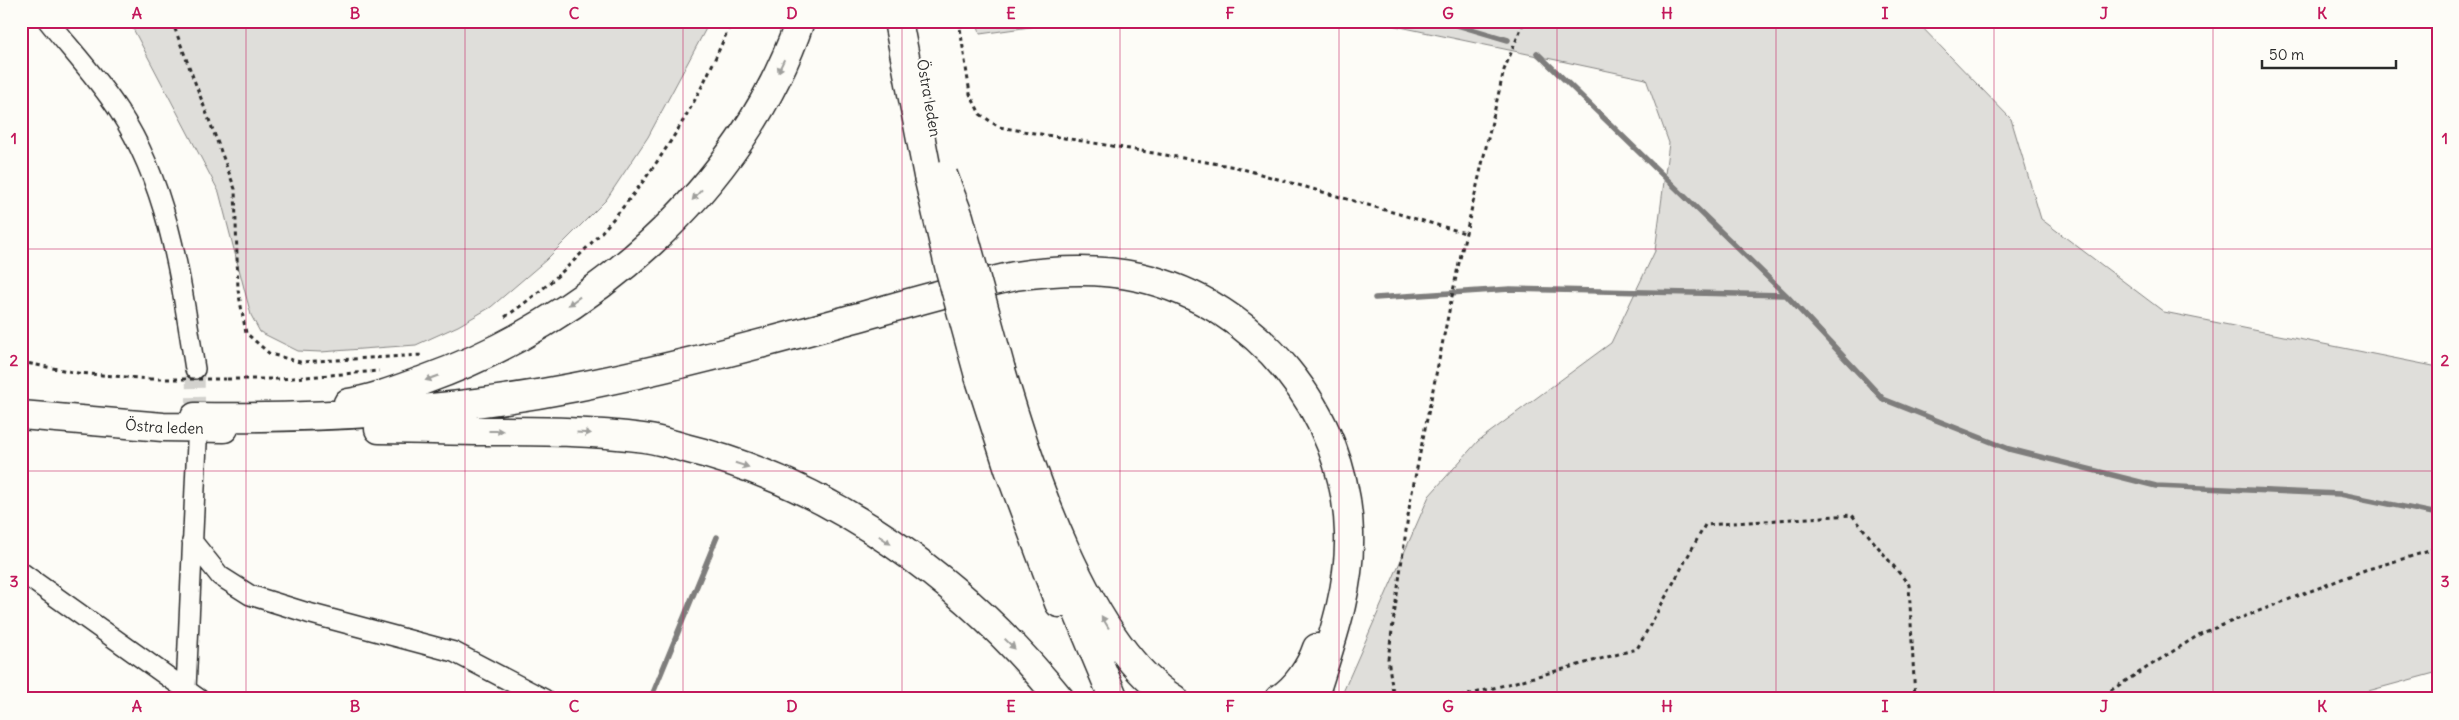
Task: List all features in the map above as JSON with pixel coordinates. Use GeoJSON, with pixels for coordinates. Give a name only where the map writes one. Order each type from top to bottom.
{"type":"FeatureCollection","features":[{"type":"Feature","properties":{"kind":"main road"},"geometry":{"type":"LineString","coordinates":[[195,416],[323,406],[368,400],[453,370],[507,345],[543,324],[628,263],[674,220],[711,179],[770,91],[800,21]]}},
{"type":"Feature","properties":{"kind":"main road"},"geometry":{"type":"LineString","coordinates":[[898,21],[935,176],[948,260],[991,373],[1058,531],[1084,586],[1132,663],[1146,677],[1174,699]]}},
{"type":"Feature","properties":{"kind":"main road","name":"Östra leden"},"geometry":{"type":"LineString","coordinates":[[916,21],[935,176]]}},
{"type":"Feature","properties":{"kind":"main road"},"geometry":{"type":"LineString","coordinates":[[195,416],[261,418],[370,415],[575,388],[694,360],[1015,276],[1055,270],[1098,271],[1139,277],[1180,289],[1225,313],[1257,336],[1284,364],[1307,397],[1326,432],[1338,465],[1346,500],[1349,532],[1348,567],[1334,634],[1313,699]]}},
{"type":"Feature","properties":{"kind":"main road"},"geometry":{"type":"LineString","coordinates":[[307,428],[391,423],[512,408],[602,392],[702,369],[1028,284],[1059,281],[1091,281],[1152,292],[1202,313],[1224,325],[1249,345],[1276,372],[1296,399],[1314,432],[1324,459],[1334,496],[1337,529],[1334,582],[1324,629],[1315,652],[1300,678],[1279,699]]}},
{"type":"Feature","properties":{"kind":"main road"},"geometry":{"type":"LineString","coordinates":[[991,373],[1033,500],[1095,658],[1114,699]]}},
{"type":"Feature","properties":{"kind":"main road"},"geometry":{"type":"LineString","coordinates":[[991,373],[1040,557],[1100,699]]}},
{"type":"Feature","properties":{"kind":"main road","name":"Östra leden"},"geometry":{"type":"LineString","coordinates":[[21,405],[112,413],[195,416]]}},
{"type":"Feature","properties":{"kind":"main road","name":"Östra leden"},"geometry":{"type":"LineString","coordinates":[[21,415],[163,427],[307,428]]}},
{"type":"Feature","properties":{"kind":"main road"},"geometry":{"type":"LineString","coordinates":[[307,428],[603,434],[646,438],[706,453],[760,470],[819,498],[879,536],[930,572],[981,614],[1034,668],[1060,699]]}},
{"type":"Feature","properties":{"kind":"street"},"geometry":{"type":"LineString","coordinates":[[48,21],[119,111],[155,180],[175,257],[195,369]]}},
{"type":"Feature","properties":{"kind":"street"},"geometry":{"type":"LineString","coordinates":[[193,694],[192,541],[197,443]]}},
{"type":"Feature","properties":{"kind":"street"},"geometry":{"type":"LineString","coordinates":[[192,541],[220,576],[250,595],[308,613],[454,652],[544,699]]}},
{"type":"Feature","properties":{"kind":"street"},"geometry":{"type":"LineString","coordinates":[[21,572],[193,694]]}},
{"type":"Feature","properties":{"kind":"path"},"geometry":{"type":"LineString","coordinates":[[172,21],[235,189],[238,290],[246,333],[270,354],[300,362],[427,356],[420,360]]}},
{"type":"Feature","properties":{"kind":"path"},"geometry":{"type":"LineString","coordinates":[[504,317],[564,270],[616,214],[638,186],[687,114],[732,21]]}},
{"type":"Feature","properties":{"kind":"path"},"geometry":{"type":"LineString","coordinates":[[958,21],[970,94],[980,114],[999,127],[1236,167],[1466,232]]}},
{"type":"Feature","properties":{"kind":"path"},"geometry":{"type":"LineString","coordinates":[[1394,699],[1388,659],[1410,502],[1458,267],[1504,70],[1524,21]]}},
{"type":"Feature","properties":{"kind":"path"},"geometry":{"type":"LineString","coordinates":[[21,362],[78,373],[150,379],[281,379],[386,369]]}},
{"type":"Feature","properties":{"kind":"path"},"geometry":{"type":"LineString","coordinates":[[1453,699],[1637,649],[1705,525],[1852,515],[1909,585],[1915,699]]}},
{"type":"Feature","properties":{"kind":"path"},"geometry":{"type":"LineString","coordinates":[[2097,699],[2202,633],[2365,570],[2426,552],[2438,546]]}},
{"type":"Feature","properties":{"kind":"shaded area"},"geometry":{"type":"Polygon","coordinates":[[[129,21],[710,21],[648,137],[606,200],[546,260],[491,307],[458,326],[416,345],[321,352],[298,351],[260,332],[251,315],[219,192],[129,21]]]}},
{"type":"Feature","properties":{"kind":"shaded area"},"geometry":{"type":"Polygon","coordinates":[[[977,21],[1073,21],[980,34],[977,21]]]}},
{"type":"Feature","properties":{"kind":"shaded area"},"geometry":{"type":"Polygon","coordinates":[[[1372,21],[1916,21],[2011,119],[2041,219],[2164,312],[2438,367],[2438,672],[2339,699],[1340,699],[1429,496],[1478,441],[1611,343],[1655,251],[1669,143],[1646,79],[1372,21]]]}},
{"type":"Feature","properties":{"kind":"waterway"},"geometry":{"type":"LineString","coordinates":[[1444,21],[1508,40]]}},
{"type":"Feature","properties":{"kind":"waterway"},"geometry":{"type":"LineString","coordinates":[[1537,53],[1786,295],[1883,399],[2009,449],[2156,486],[2340,494],[2438,514]]}},
{"type":"Feature","properties":{"kind":"waterway"},"geometry":{"type":"LineString","coordinates":[[1375,298],[1510,289],[1786,295]]}},
{"type":"Feature","properties":{"kind":"waterway"},"geometry":{"type":"LineString","coordinates":[[653,693],[717,537]]}},
{"type":"Feature","properties":{"kind":"tunnel"},"geometry":{"type":"LineString","coordinates":[[195,369],[196,428]]}}]}
